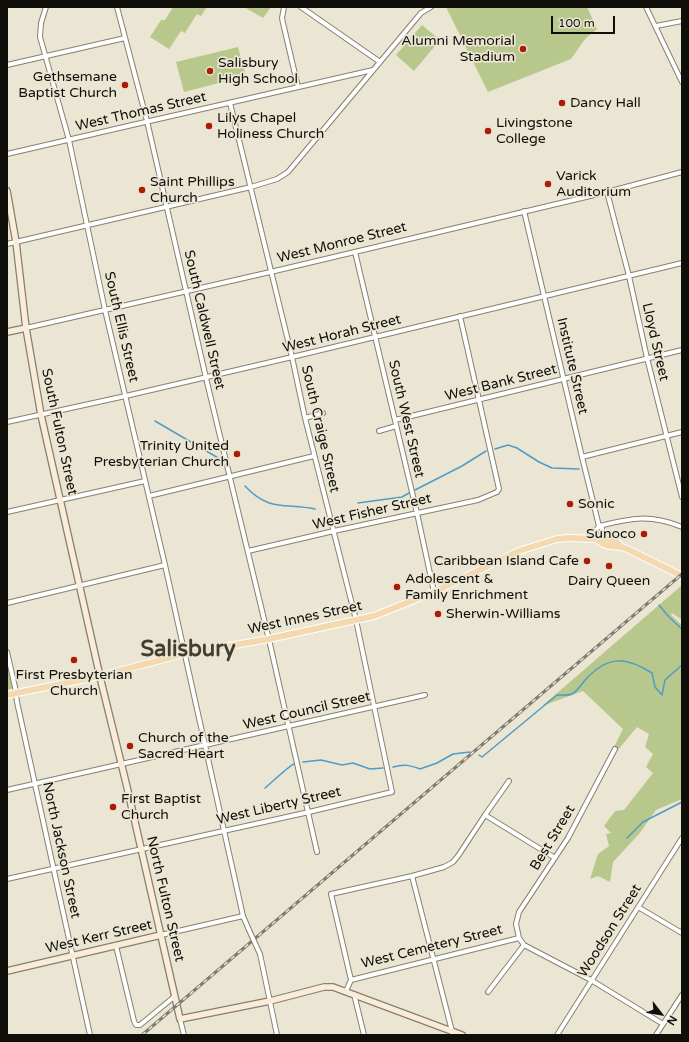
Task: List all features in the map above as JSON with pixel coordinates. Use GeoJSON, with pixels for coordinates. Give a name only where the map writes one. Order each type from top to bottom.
{"type":"FeatureCollection","features":[{"type":"Feature","properties":{"kind":"main road","name":"West Innes Street"},"geometry":{"type":"LineString","coordinates":[[7,695],[100,676],[184,654],[269,639],[356,620],[392,610],[434,592],[520,551],[543,543],[570,538],[597,539],[604,545],[615,548],[621,547],[682,576]]}},
{"type":"Feature","properties":{"kind":"street","name":"South Ellis Street"},"geometry":{"type":"LineString","coordinates":[[46,7],[41,23],[40,37],[69,140],[106,310],[165,565],[242,916],[260,954],[277,1035]]}},
{"type":"Feature","properties":{"kind":"street","name":"South Caldwell Street"},"geometry":{"type":"LineString","coordinates":[[117,7],[147,121],[206,378],[269,639],[317,852]]}},
{"type":"Feature","properties":{"kind":"street"},"geometry":{"type":"LineString","coordinates":[[284,7],[282,18],[298,87]]}},
{"type":"Feature","properties":{"kind":"street"},"geometry":{"type":"LineString","coordinates":[[301,7],[380,62]]}},
{"type":"Feature","properties":{"kind":"street"},"geometry":{"type":"LineString","coordinates":[[7,244],[251,187],[277,179],[288,172],[421,13],[431,7]]}},
{"type":"Feature","properties":{"kind":"street"},"geometry":{"type":"LineString","coordinates":[[646,7],[682,82]]}},
{"type":"Feature","properties":{"kind":"street"},"geometry":{"type":"LineString","coordinates":[[656,26],[682,21]]}},
{"type":"Feature","properties":{"kind":"street"},"geometry":{"type":"LineString","coordinates":[[7,65],[125,38]]}},
{"type":"Feature","properties":{"kind":"street","name":"West Thomas Street"},"geometry":{"type":"LineString","coordinates":[[7,154],[373,70]]}},
{"type":"Feature","properties":{"kind":"street","name":"South Craige Street"},"geometry":{"type":"LineString","coordinates":[[230,103],[292,358],[314,456],[356,620],[392,792]]}},
{"type":"Feature","properties":{"kind":"street","name":"West Monroe Street"},"geometry":{"type":"LineString","coordinates":[[7,332],[355,252],[607,192],[682,172]]}},
{"type":"Feature","properties":{"kind":"street","name":"South Fulton Street"},"geometry":{"type":"LineString","coordinates":[[7,192],[16,242],[26,328],[41,415],[100,676]]}},
{"type":"Feature","properties":{"kind":"street","name":"Lloyd Street"},"geometry":{"type":"LineString","coordinates":[[607,192],[629,276],[647,358],[682,497]]}},
{"type":"Feature","properties":{"kind":"street","name":"Institute Street"},"geometry":{"type":"LineString","coordinates":[[524,211],[582,457],[599,526],[602,528],[602,534],[597,539]]}},
{"type":"Feature","properties":{"kind":"street","name":"South West Street"},"geometry":{"type":"LineString","coordinates":[[355,252],[417,512],[434,592]]}},
{"type":"Feature","properties":{"kind":"street","name":"West Horah Street"},"geometry":{"type":"LineString","coordinates":[[7,422],[292,358],[682,263]]}},
{"type":"Feature","properties":{"kind":"street"},"geometry":{"type":"LineString","coordinates":[[460,316],[478,400]]}},
{"type":"Feature","properties":{"kind":"street","name":"West Bank Street"},"geometry":{"type":"LineString","coordinates":[[395,420],[682,350]]}},
{"type":"Feature","properties":{"kind":"street","name":"West Fisher Street"},"geometry":{"type":"LineString","coordinates":[[248,551],[417,512],[478,500],[497,492],[499,489],[478,400]]}},
{"type":"Feature","properties":{"kind":"street"},"geometry":{"type":"LineString","coordinates":[[305,418],[323,413]]}},
{"type":"Feature","properties":{"kind":"street"},"geometry":{"type":"LineString","coordinates":[[379,431],[396,426]]}},
{"type":"Feature","properties":{"kind":"street"},"geometry":{"type":"LineString","coordinates":[[582,457],[682,432]]}},
{"type":"Feature","properties":{"kind":"street"},"geometry":{"type":"LineString","coordinates":[[149,496],[314,456]]}},
{"type":"Feature","properties":{"kind":"street"},"geometry":{"type":"LineString","coordinates":[[7,512],[145,482]]}},
{"type":"Feature","properties":{"kind":"street"},"geometry":{"type":"LineString","coordinates":[[599,526],[631,519],[644,518],[660,519],[682,527]]}},
{"type":"Feature","properties":{"kind":"street"},"geometry":{"type":"LineString","coordinates":[[7,603],[165,565]]}},
{"type":"Feature","properties":{"kind":"street","name":"North Jackson Street"},"geometry":{"type":"LineString","coordinates":[[7,652],[90,1035]]}},
{"type":"Feature","properties":{"kind":"street","name":"North Fulton Street"},"geometry":{"type":"LineString","coordinates":[[100,676],[122,764],[184,1035]]}},
{"type":"Feature","properties":{"kind":"street","name":"West Council Street"},"geometry":{"type":"LineString","coordinates":[[7,790],[425,695]]}},
{"type":"Feature","properties":{"kind":"street","name":"Best Street"},"geometry":{"type":"LineString","coordinates":[[519,938],[516,924],[519,912],[568,838],[615,750]]}},
{"type":"Feature","properties":{"kind":"street"},"geometry":{"type":"LineString","coordinates":[[346,991],[351,980],[331,894],[412,876],[444,867],[453,862],[509,781]]}},
{"type":"Feature","properties":{"kind":"street","name":"West Liberty Street"},"geometry":{"type":"LineString","coordinates":[[7,879],[392,792]]}},
{"type":"Feature","properties":{"kind":"street"},"geometry":{"type":"LineString","coordinates":[[485,815],[555,858]]}},
{"type":"Feature","properties":{"kind":"street","name":"Woodson Street"},"geometry":{"type":"LineString","coordinates":[[557,1035],[682,838]]}},
{"type":"Feature","properties":{"kind":"street"},"geometry":{"type":"LineString","coordinates":[[412,876],[452,1033]]}},
{"type":"Feature","properties":{"kind":"street"},"geometry":{"type":"LineString","coordinates":[[638,907],[682,933]]}},
{"type":"Feature","properties":{"kind":"street","name":"West Kerr Street"},"geometry":{"type":"LineString","coordinates":[[7,971],[242,916]]}},
{"type":"Feature","properties":{"kind":"street","name":"West Cemetery Street"},"geometry":{"type":"LineString","coordinates":[[351,980],[519,938],[524,945],[591,980],[663,1024]]}},
{"type":"Feature","properties":{"kind":"street"},"geometry":{"type":"LineString","coordinates":[[488,992],[524,945]]}},
{"type":"Feature","properties":{"kind":"street"},"geometry":{"type":"LineString","coordinates":[[116,946],[136,1025],[140,1025],[175,996]]}},
{"type":"Feature","properties":{"kind":"street"},"geometry":{"type":"LineString","coordinates":[[180,1019],[270,1001],[327,987],[337,987],[452,1033],[462,1035]]}},
{"type":"Feature","properties":{"kind":"street"},"geometry":{"type":"LineString","coordinates":[[354,994],[364,1035]]}},
{"type":"Feature","properties":{"kind":"street"},"geometry":{"type":"LineString","coordinates":[[662,1035],[657,1034],[682,995]]}},
{"type":"Feature","properties":{"kind":"green space"},"geometry":{"type":"Polygon","coordinates":[[[173,7],[207,7],[201,16],[197,14],[185,33],[181,31],[169,49],[150,37],[161,20],[165,20],[173,7]]]}},
{"type":"Feature","properties":{"kind":"green space"},"geometry":{"type":"Polygon","coordinates":[[[244,7],[271,7],[263,18],[244,7]]]}},
{"type":"Feature","properties":{"kind":"green space","name":"Alumni Memorial Stadium"},"geometry":{"type":"Polygon","coordinates":[[[446,7],[587,7],[597,29],[585,39],[571,59],[488,92],[446,7]]]}},
{"type":"Feature","properties":{"kind":"green space"},"geometry":{"type":"Polygon","coordinates":[[[422,25],[440,40],[414,71],[396,55],[422,25]]]}},
{"type":"Feature","properties":{"kind":"green space"},"geometry":{"type":"Polygon","coordinates":[[[238,47],[246,76],[184,92],[176,62],[238,47]]]}},
{"type":"Feature","properties":{"kind":"green space"},"geometry":{"type":"Polygon","coordinates":[[[681,586],[682,620],[672,613],[671,615],[682,625],[682,799],[656,810],[639,834],[613,862],[610,882],[598,876],[590,879],[598,854],[609,846],[606,834],[611,833],[604,826],[615,811],[624,810],[653,773],[646,767],[653,754],[645,747],[649,734],[637,727],[617,751],[613,749],[623,729],[583,691],[542,706],[681,586]]]}},
{"type":"Feature","properties":{"kind":"green space"},"geometry":{"type":"Polygon","coordinates":[[[7,654],[13,688],[7,690],[7,654]]]}},
{"type":"Feature","properties":{"kind":"waterway"},"geometry":{"type":"LineString","coordinates":[[155,421],[220,459]]}},
{"type":"Feature","properties":{"kind":"waterway"},"geometry":{"type":"LineString","coordinates":[[495,449],[508,445],[517,448],[539,462],[552,468],[579,469]]}},
{"type":"Feature","properties":{"kind":"waterway"},"geometry":{"type":"LineString","coordinates":[[415,490],[462,466],[486,451]]}},
{"type":"Feature","properties":{"kind":"waterway"},"geometry":{"type":"LineString","coordinates":[[245,486],[262,500],[270,503],[315,509]]}},
{"type":"Feature","properties":{"kind":"waterway"},"geometry":{"type":"LineString","coordinates":[[358,503],[402,497],[409,493]]}},
{"type":"Feature","properties":{"kind":"waterway"},"geometry":{"type":"LineString","coordinates":[[659,605],[682,629]]}},
{"type":"Feature","properties":{"kind":"waterway"},"geometry":{"type":"LineString","coordinates":[[479,755],[482,757],[557,695],[572,694],[587,678],[603,665],[610,662],[626,661],[643,668],[652,673],[655,687],[662,695],[665,680],[682,665]]}},
{"type":"Feature","properties":{"kind":"waterway"},"geometry":{"type":"LineString","coordinates":[[393,767],[407,765],[420,769],[437,763],[453,754],[470,752]]}},
{"type":"Feature","properties":{"kind":"waterway"},"geometry":{"type":"LineString","coordinates":[[303,762],[321,760],[342,765],[353,763],[370,769],[383,768]]}},
{"type":"Feature","properties":{"kind":"waterway"},"geometry":{"type":"LineString","coordinates":[[265,788],[294,764]]}},
{"type":"Feature","properties":{"kind":"waterway"},"geometry":{"type":"LineString","coordinates":[[627,838],[643,822],[682,802]]}},
{"type":"Feature","properties":{"kind":"railway"},"geometry":{"type":"LineString","coordinates":[[142,1035],[682,574]]}},
{"type":"Feature","properties":{"kind":"place","name":"Alumni Memorial Stadium"},"geometry":{"type":"Point","coordinates":[523,49]}},
{"type":"Feature","properties":{"kind":"place","name":"Salisbury High School"},"geometry":{"type":"Point","coordinates":[210,71]}},
{"type":"Feature","properties":{"kind":"place","name":"Gethsemane Baptist Church"},"geometry":{"type":"Point","coordinates":[125,85]}},
{"type":"Feature","properties":{"kind":"place","name":"Dancy Hall"},"geometry":{"type":"Point","coordinates":[562,103]}},
{"type":"Feature","properties":{"kind":"place","name":"Lilys Chapel Holiness Church"},"geometry":{"type":"Point","coordinates":[209,126]}},
{"type":"Feature","properties":{"kind":"place","name":"Livingstone College"},"geometry":{"type":"Point","coordinates":[488,131]}},
{"type":"Feature","properties":{"kind":"place","name":"Varick Auditorium"},"geometry":{"type":"Point","coordinates":[548,184]}},
{"type":"Feature","properties":{"kind":"place","name":"Saint Phillips Church"},"geometry":{"type":"Point","coordinates":[142,190]}},
{"type":"Feature","properties":{"kind":"place","name":"Trinity United Presbyterian Church"},"geometry":{"type":"Point","coordinates":[237,454]}},
{"type":"Feature","properties":{"kind":"place","name":"Sonic"},"geometry":{"type":"Point","coordinates":[570,504]}},
{"type":"Feature","properties":{"kind":"place","name":"Sunoco"},"geometry":{"type":"Point","coordinates":[644,534]}},
{"type":"Feature","properties":{"kind":"place","name":"Caribbean Island Cafe"},"geometry":{"type":"Point","coordinates":[587,561]}},
{"type":"Feature","properties":{"kind":"place","name":"Dairy Queen"},"geometry":{"type":"Point","coordinates":[609,566]}},
{"type":"Feature","properties":{"kind":"place","name":"Adolescent & Family Enrichment"},"geometry":{"type":"Point","coordinates":[397,587]}},
{"type":"Feature","properties":{"kind":"place","name":"Sherwin-Williams"},"geometry":{"type":"Point","coordinates":[438,614]}},
{"type":"Feature","properties":{"kind":"place","name":"First Presbyterian Church"},"geometry":{"type":"Point","coordinates":[74,660]}},
{"type":"Feature","properties":{"kind":"place","name":"Church of the Sacred Heart"},"geometry":{"type":"Point","coordinates":[130,746]}},
{"type":"Feature","properties":{"kind":"place","name":"First Baptist Church"},"geometry":{"type":"Point","coordinates":[113,807]}},
{"type":"Feature","properties":{"kind":"district","name":"Salisbury"},"geometry":{"type":"Point","coordinates":[188,650]}}]}
